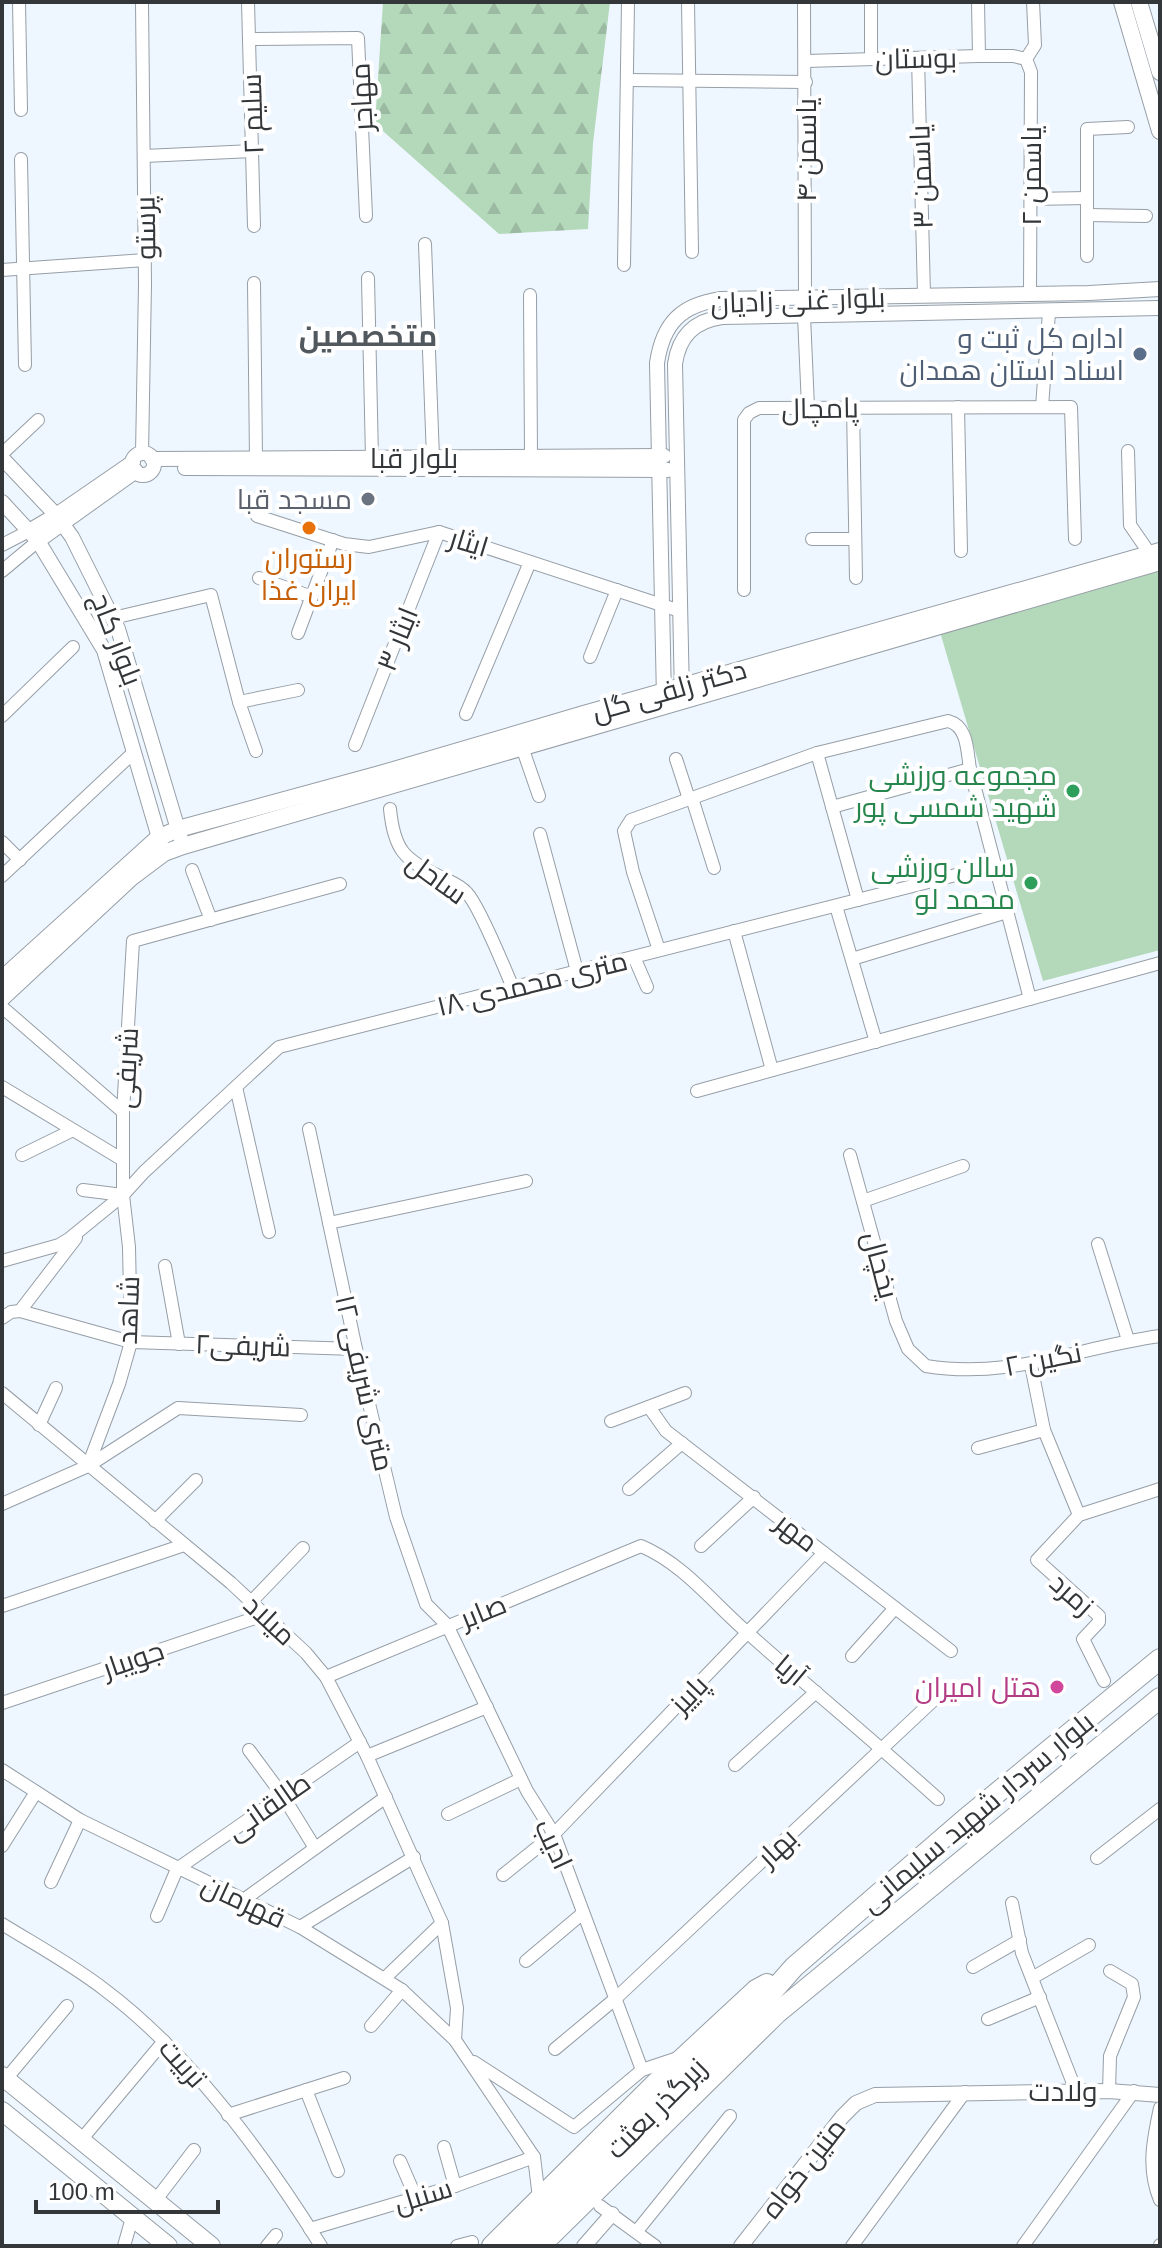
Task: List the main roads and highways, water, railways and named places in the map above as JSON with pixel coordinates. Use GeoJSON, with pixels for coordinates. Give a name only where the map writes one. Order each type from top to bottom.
{"type":"FeatureCollection","features":[{"type":"Feature","properties":{"kind":"highway","name":"بلوار سردار شهید سلیمانی"},"geometry":{"type":"LineString","coordinates":[[794,1967],[964,1820],[1160,1659]]}},
{"type":"Feature","properties":{"kind":"highway","name":"بلوار سردار شهید سلیمانی"},"geometry":{"type":"LineString","coordinates":[[811,1986],[1160,1698]]}},
{"type":"Feature","properties":{"kind":"highway"},"geometry":{"type":"LineString","coordinates":[[1050,1750],[1067,1774]]}},
{"type":"Feature","properties":{"kind":"highway"},"geometry":{"type":"LineString","coordinates":[[482,2244],[539,2198],[756,1990],[794,1967]]}},
{"type":"Feature","properties":{"kind":"highway","name":"زیرگذر بعثت"},"geometry":{"type":"LineString","coordinates":[[516,2246],[765,2000],[794,1967]]}},
{"type":"Feature","properties":{"kind":"highway"},"geometry":{"type":"LineString","coordinates":[[560,2246],[606,2210],[790,2019],[811,1986]]}},
{"type":"Feature","properties":{"kind":"highway","name":"زیرگذر بعثت"},"geometry":{"type":"LineString","coordinates":[[540,2246],[777,2013],[811,1986]]}},
{"type":"Feature","properties":{"kind":"main road"},"geometry":{"type":"LineString","coordinates":[[1122,2],[1160,131]]}},
{"type":"Feature","properties":{"kind":"main road"},"geometry":{"type":"LineString","coordinates":[[1139,2],[1160,72]]}},
{"type":"Feature","properties":{"kind":"main road","name":"دکتر زلفی گل"},"geometry":{"type":"LineString","coordinates":[[180,838],[212,835],[522,747],[664,699],[681,686],[1157,556]]}},
{"type":"Feature","properties":{"kind":"main road","name":"دکتر زلفی گل"},"geometry":{"type":"LineString","coordinates":[[180,838],[664,699]]}},
{"type":"Feature","properties":{"kind":"main road"},"geometry":{"type":"LineString","coordinates":[[2,979],[161,845],[180,838]]}},
{"type":"Feature","properties":{"kind":"main road"},"geometry":{"type":"LineString","coordinates":[[2,998],[132,877],[161,845]]}},
{"type":"Feature","properties":{"kind":"main road"},"geometry":{"type":"LineString","coordinates":[[4,2078],[211,2246]]}},
{"type":"Feature","properties":{"kind":"main road"},"geometry":{"type":"LineString","coordinates":[[2,2111],[168,2246]]}},
{"type":"Feature","properties":{"kind":"place","name":"اداره کل ثبت و اسناد استان همدان"},"geometry":{"type":"Point","coordinates":[1140,354]}},
{"type":"Feature","properties":{"kind":"place","name":"مسجد قبا"},"geometry":{"type":"Point","coordinates":[368,499]}},
{"type":"Feature","properties":{"kind":"place","name":"رستوران ایران غذا"},"geometry":{"type":"Point","coordinates":[309,528]}},
{"type":"Feature","properties":{"kind":"place","name":"مجموعه ورزشی شهید شمسی پور"},"geometry":{"type":"Point","coordinates":[1073,791]}},
{"type":"Feature","properties":{"kind":"place","name":"سالن ورزشی محمد لو"},"geometry":{"type":"Point","coordinates":[1031,883]}},
{"type":"Feature","properties":{"kind":"place","name":"هتل امیران"},"geometry":{"type":"Point","coordinates":[1057,1687]}},
{"type":"Feature","properties":{"kind":"district","name":"متخصصین"},"geometry":{"type":"Point","coordinates":[368,336]}}]}
